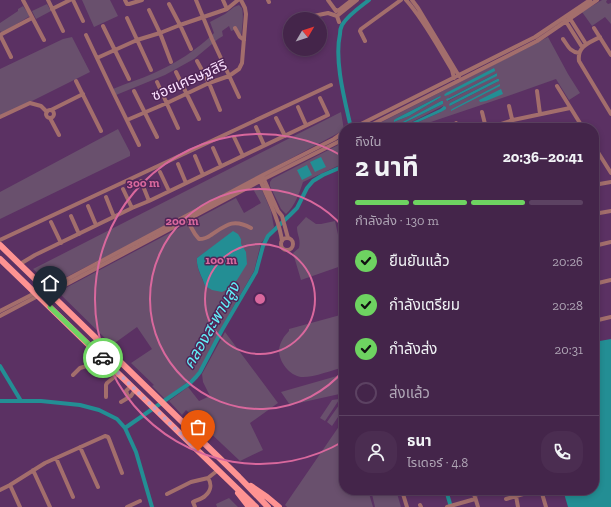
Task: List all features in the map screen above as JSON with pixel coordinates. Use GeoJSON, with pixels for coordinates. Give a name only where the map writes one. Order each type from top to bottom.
{"type":"FeatureCollection","features":[{"type":"Feature","properties":{"kind":"main road"},"geometry":{"type":"LineString","coordinates":[[0,245],[146,386],[176,417],[239,476],[268,507]]}},
{"type":"Feature","properties":{"kind":"main road"},"geometry":{"type":"LineString","coordinates":[[0,259],[3,266],[38,295],[256,507]]}},
{"type":"Feature","properties":{"kind":"main road"},"geometry":{"type":"LineString","coordinates":[[239,476],[279,507]]}},
{"type":"Feature","properties":{"kind":"main road"},"geometry":{"type":"LineString","coordinates":[[233,485],[240,497],[249,507]]}},
{"type":"Feature","properties":{"kind":"street"},"geometry":{"type":"LineString","coordinates":[[23,0],[44,40]]}},
{"type":"Feature","properties":{"kind":"street"},"geometry":{"type":"LineString","coordinates":[[48,0],[63,30]]}},
{"type":"Feature","properties":{"kind":"street"},"geometry":{"type":"LineString","coordinates":[[52,9],[72,0],[83,21]]}},
{"type":"Feature","properties":{"kind":"street"},"geometry":{"type":"LineString","coordinates":[[125,1],[129,4],[142,0]]}},
{"type":"Feature","properties":{"kind":"street"},"geometry":{"type":"LineString","coordinates":[[196,0],[238,97]]}},
{"type":"Feature","properties":{"kind":"street"},"geometry":{"type":"LineString","coordinates":[[223,0],[227,9]]}},
{"type":"Feature","properties":{"kind":"street","name":"ซอยเศรษฐสิริ"},"geometry":{"type":"LineString","coordinates":[[97,58],[137,40],[227,9],[240,0],[245,8],[246,14],[242,64],[239,69],[229,76],[209,83],[127,120]]}},
{"type":"Feature","properties":{"kind":"street"},"geometry":{"type":"LineString","coordinates":[[328,0],[336,11],[352,0]]}},
{"type":"Feature","properties":{"kind":"street"},"geometry":{"type":"LineString","coordinates":[[337,16],[357,0]]}},
{"type":"Feature","properties":{"kind":"street"},"geometry":{"type":"LineString","coordinates":[[365,41],[360,34],[361,29],[401,0]]}},
{"type":"Feature","properties":{"kind":"street"},"geometry":{"type":"LineString","coordinates":[[406,0],[425,22]]}},
{"type":"Feature","properties":{"kind":"street"},"geometry":{"type":"LineString","coordinates":[[412,0],[460,80]]}},
{"type":"Feature","properties":{"kind":"street"},"geometry":{"type":"LineString","coordinates":[[567,18],[590,0]]}},
{"type":"Feature","properties":{"kind":"street"},"geometry":{"type":"LineString","coordinates":[[375,123],[460,80],[597,0]]}},
{"type":"Feature","properties":{"kind":"street"},"geometry":{"type":"LineString","coordinates":[[169,4],[191,49]]}},
{"type":"Feature","properties":{"kind":"street"},"geometry":{"type":"LineString","coordinates":[[149,10],[171,62]]}},
{"type":"Feature","properties":{"kind":"street"},"geometry":{"type":"LineString","coordinates":[[327,13],[337,16]]}},
{"type":"Feature","properties":{"kind":"street"},"geometry":{"type":"LineString","coordinates":[[337,16],[338,22]]}},
{"type":"Feature","properties":{"kind":"street"},"geometry":{"type":"LineString","coordinates":[[11,57],[0,35],[32,18]]}},
{"type":"Feature","properties":{"kind":"street"},"geometry":{"type":"LineString","coordinates":[[127,18],[151,70]]}},
{"type":"Feature","properties":{"kind":"street"},"geometry":{"type":"LineString","coordinates":[[567,18],[586,44]]}},
{"type":"Feature","properties":{"kind":"street"},"geometry":{"type":"LineString","coordinates":[[567,18],[582,47]]}},
{"type":"Feature","properties":{"kind":"street"},"geometry":{"type":"LineString","coordinates":[[103,26],[128,79]]}},
{"type":"Feature","properties":{"kind":"street"},"geometry":{"type":"LineString","coordinates":[[235,28],[240,38],[244,40]]}},
{"type":"Feature","properties":{"kind":"street"},"geometry":{"type":"LineString","coordinates":[[594,28],[611,55]]}},
{"type":"Feature","properties":{"kind":"street"},"geometry":{"type":"LineString","coordinates":[[86,35],[139,145]]}},
{"type":"Feature","properties":{"kind":"street"},"geometry":{"type":"LineString","coordinates":[[600,37],[582,47],[579,53],[578,61],[611,114]]}},
{"type":"Feature","properties":{"kind":"street"},"geometry":{"type":"LineString","coordinates":[[564,39],[570,50],[579,53]]}},
{"type":"Feature","properties":{"kind":"street"},"geometry":{"type":"LineString","coordinates":[[362,123],[457,76],[495,60]]}},
{"type":"Feature","properties":{"kind":"street"},"geometry":{"type":"LineString","coordinates":[[196,61],[209,83],[220,110]]}},
{"type":"Feature","properties":{"kind":"street"},"geometry":{"type":"LineString","coordinates":[[176,72],[198,119]]}},
{"type":"Feature","properties":{"kind":"street"},"geometry":{"type":"LineString","coordinates":[[455,82],[457,76]]}},
{"type":"Feature","properties":{"kind":"street"},"geometry":{"type":"LineString","coordinates":[[76,81],[101,131]]}},
{"type":"Feature","properties":{"kind":"street"},"geometry":{"type":"LineString","coordinates":[[157,82],[178,128]]}},
{"type":"Feature","properties":{"kind":"street"},"geometry":{"type":"LineString","coordinates":[[0,240],[331,85]]}},
{"type":"Feature","properties":{"kind":"street"},"geometry":{"type":"LineString","coordinates":[[557,86],[580,123]]}},
{"type":"Feature","properties":{"kind":"street"},"geometry":{"type":"LineString","coordinates":[[134,91],[157,137]]}},
{"type":"Feature","properties":{"kind":"street"},"geometry":{"type":"LineString","coordinates":[[537,91],[540,114]]}},
{"type":"Feature","properties":{"kind":"street"},"geometry":{"type":"LineString","coordinates":[[49,111],[83,94]]}},
{"type":"Feature","properties":{"kind":"street"},"geometry":{"type":"LineString","coordinates":[[20,264],[96,225],[328,115],[320,98]]}},
{"type":"Feature","properties":{"kind":"street"},"geometry":{"type":"LineString","coordinates":[[0,117],[30,103],[41,106],[49,111]]}},
{"type":"Feature","properties":{"kind":"street"},"geometry":{"type":"LineString","coordinates":[[509,106],[513,123]]}},
{"type":"Feature","properties":{"kind":"street"},"geometry":{"type":"LineString","coordinates":[[298,107],[306,126]]}},
{"type":"Feature","properties":{"kind":"street"},"geometry":{"type":"LineString","coordinates":[[503,123],[570,108]]}},
{"type":"Feature","properties":{"kind":"street"},"geometry":{"type":"LineString","coordinates":[[49,111],[47,115],[59,135]]}},
{"type":"Feature","properties":{"kind":"street"},"geometry":{"type":"LineString","coordinates":[[482,112],[485,123]]}},
{"type":"Feature","properties":{"kind":"street"},"geometry":{"type":"LineString","coordinates":[[276,118],[285,136]]}},
{"type":"Feature","properties":{"kind":"street"},"geometry":{"type":"LineString","coordinates":[[256,127],[264,146]]}},
{"type":"Feature","properties":{"kind":"street"},"geometry":{"type":"LineString","coordinates":[[48,291],[339,136]]}},
{"type":"Feature","properties":{"kind":"street"},"geometry":{"type":"LineString","coordinates":[[234,137],[242,156]]}},
{"type":"Feature","properties":{"kind":"street"},"geometry":{"type":"LineString","coordinates":[[48,291],[187,220],[261,178],[339,141]]}},
{"type":"Feature","properties":{"kind":"street"},"geometry":{"type":"LineString","coordinates":[[213,148],[221,166]]}},
{"type":"Feature","properties":{"kind":"street"},"geometry":{"type":"LineString","coordinates":[[195,156],[203,175]]}},
{"type":"Feature","properties":{"kind":"street"},"geometry":{"type":"LineString","coordinates":[[600,157],[611,173]]}},
{"type":"Feature","properties":{"kind":"street"},"geometry":{"type":"LineString","coordinates":[[178,164],[186,183]]}},
{"type":"Feature","properties":{"kind":"street"},"geometry":{"type":"LineString","coordinates":[[160,172],[169,191]]}},
{"type":"Feature","properties":{"kind":"street"},"geometry":{"type":"LineString","coordinates":[[261,178],[277,212],[283,248],[286,250],[290,249],[293,247],[294,243],[288,238],[282,216],[277,212]]}},
{"type":"Feature","properties":{"kind":"street"},"geometry":{"type":"LineString","coordinates":[[141,181],[149,201]]}},
{"type":"Feature","properties":{"kind":"street"},"geometry":{"type":"LineString","coordinates":[[599,184],[611,182]]}},
{"type":"Feature","properties":{"kind":"street"},"geometry":{"type":"LineString","coordinates":[[123,189],[132,208]]}},
{"type":"Feature","properties":{"kind":"street"},"geometry":{"type":"LineString","coordinates":[[106,197],[114,217]]}},
{"type":"Feature","properties":{"kind":"street"},"geometry":{"type":"LineString","coordinates":[[88,206],[96,225]]}},
{"type":"Feature","properties":{"kind":"street"},"geometry":{"type":"LineString","coordinates":[[599,213],[611,211]]}},
{"type":"Feature","properties":{"kind":"street"},"geometry":{"type":"LineString","coordinates":[[71,216],[79,234]]}},
{"type":"Feature","properties":{"kind":"street"},"geometry":{"type":"LineString","coordinates":[[187,220],[199,239],[206,238],[224,226],[231,224],[239,223],[251,228]]}},
{"type":"Feature","properties":{"kind":"street"},"geometry":{"type":"LineString","coordinates":[[51,222],[61,243]]}},
{"type":"Feature","properties":{"kind":"street"},"geometry":{"type":"LineString","coordinates":[[282,241],[285,238],[288,238]]}},
{"type":"Feature","properties":{"kind":"street"},"geometry":{"type":"LineString","coordinates":[[599,245],[611,242]]}},
{"type":"Feature","properties":{"kind":"street"},"geometry":{"type":"LineString","coordinates":[[599,283],[611,280]]}},
{"type":"Feature","properties":{"kind":"street"},"geometry":{"type":"LineString","coordinates":[[0,311],[33,294],[38,295]]}},
{"type":"Feature","properties":{"kind":"street"},"geometry":{"type":"LineString","coordinates":[[0,316],[38,295]]}},
{"type":"Feature","properties":{"kind":"street"},"geometry":{"type":"LineString","coordinates":[[599,319],[611,317]]}},
{"type":"Feature","properties":{"kind":"street"},"geometry":{"type":"LineString","coordinates":[[73,375],[80,368],[93,364],[102,357]]}},
{"type":"Feature","properties":{"kind":"street"},"geometry":{"type":"LineString","coordinates":[[106,397],[106,385],[118,374]]}},
{"type":"Feature","properties":{"kind":"street"},"geometry":{"type":"LineString","coordinates":[[121,402],[131,396],[135,390]]}},
{"type":"Feature","properties":{"kind":"street"},"geometry":{"type":"LineString","coordinates":[[0,490],[39,466],[104,437],[108,437],[122,473]]}},
{"type":"Feature","properties":{"kind":"street"},"geometry":{"type":"LineString","coordinates":[[80,447],[98,487]]}},
{"type":"Feature","properties":{"kind":"street"},"geometry":{"type":"LineString","coordinates":[[56,458],[73,497]]}},
{"type":"Feature","properties":{"kind":"street"},"geometry":{"type":"LineString","coordinates":[[33,470],[50,507]]}},
{"type":"Feature","properties":{"kind":"street"},"geometry":{"type":"LineString","coordinates":[[167,494],[192,482],[208,478],[218,470]]}},
{"type":"Feature","properties":{"kind":"street"},"geometry":{"type":"LineString","coordinates":[[196,507],[193,502],[206,496],[210,487],[208,478]]}},
{"type":"Feature","properties":{"kind":"street"},"geometry":{"type":"LineString","coordinates":[[10,485],[20,507]]}},
{"type":"Feature","properties":{"kind":"street"},"geometry":{"type":"LineString","coordinates":[[403,495],[407,507]]}},
{"type":"Feature","properties":{"kind":"street"},"geometry":{"type":"LineString","coordinates":[[447,507],[459,504],[474,495],[478,507]]}},
{"type":"Feature","properties":{"kind":"street"},"geometry":{"type":"LineString","coordinates":[[506,499],[520,495]]}},
{"type":"Feature","properties":{"kind":"street"},"geometry":{"type":"LineString","coordinates":[[542,495],[546,507]]}},
{"type":"Feature","properties":{"kind":"street"},"geometry":{"type":"LineString","coordinates":[[516,496],[518,507]]}},
{"type":"Feature","properties":{"kind":"street"},"geometry":{"type":"LineString","coordinates":[[128,507],[140,501]]}},
{"type":"Feature","properties":{"kind":"shaded area"},"geometry":{"type":"Polygon","coordinates":[[[82,0],[110,0],[118,16],[94,27],[82,0]]]}},
{"type":"Feature","properties":{"kind":"shaded area"},"geometry":{"type":"Polygon","coordinates":[[[602,0],[607,0],[606,2],[608,4],[611,3],[611,24],[605,17],[592,26],[582,12],[602,0]]]}},
{"type":"Feature","properties":{"kind":"shaded area"},"geometry":{"type":"Polygon","coordinates":[[[47,4],[51,11],[36,19],[32,11],[47,4]]]}},
{"type":"Feature","properties":{"kind":"shaded area"},"geometry":{"type":"Polygon","coordinates":[[[239,5],[242,8],[243,15],[241,37],[237,29],[231,31],[229,26],[222,31],[223,36],[194,59],[165,75],[116,95],[113,89],[162,69],[178,61],[194,50],[214,33],[210,22],[239,5]]]}},
{"type":"Feature","properties":{"kind":"shaded area"},"geometry":{"type":"Polygon","coordinates":[[[23,6],[30,16],[2,33],[0,31],[0,23],[23,6]]]}},
{"type":"Feature","properties":{"kind":"shaded area"},"geometry":{"type":"Polygon","coordinates":[[[72,37],[90,72],[0,117],[0,69],[63,39],[72,37]]]}},
{"type":"Feature","properties":{"kind":"shaded area"},"geometry":{"type":"Polygon","coordinates":[[[548,37],[580,93],[569,100],[556,79],[428,123],[416,123],[441,112],[443,106],[410,123],[404,123],[443,104],[441,101],[401,123],[380,123],[548,37]],[[497,73],[449,98],[448,101],[496,76],[497,73]],[[497,79],[450,103],[450,106],[497,82],[497,79]],[[440,96],[397,118],[394,122],[409,116],[438,99],[440,96]]]}},
{"type":"Feature","properties":{"kind":"shaded area"},"geometry":{"type":"Polygon","coordinates":[[[494,68],[495,71],[448,95],[444,95],[446,93],[494,68]]]}},
{"type":"Feature","properties":{"kind":"shaded area"},"geometry":{"type":"Polygon","coordinates":[[[497,73],[497,76],[447,101],[446,99],[497,73]]]}},
{"type":"Feature","properties":{"kind":"shaded area"},"geometry":{"type":"Polygon","coordinates":[[[499,79],[499,81],[450,106],[449,105],[450,103],[499,79]]]}},
{"type":"Feature","properties":{"kind":"shaded area"},"geometry":{"type":"Polygon","coordinates":[[[500,84],[500,86],[451,111],[452,109],[500,84]]]}},
{"type":"Feature","properties":{"kind":"shaded area"},"geometry":{"type":"Polygon","coordinates":[[[501,89],[503,94],[480,102],[479,100],[501,89]]]}},
{"type":"Feature","properties":{"kind":"shaded area"},"geometry":{"type":"Polygon","coordinates":[[[440,96],[441,97],[438,99],[409,116],[394,122],[397,118],[440,96]]]}},
{"type":"Feature","properties":{"kind":"shaded area"},"geometry":{"type":"Polygon","coordinates":[[[443,101],[443,104],[404,123],[401,123],[443,101]]]}},
{"type":"Feature","properties":{"kind":"shaded area"},"geometry":{"type":"Polygon","coordinates":[[[444,106],[446,107],[446,109],[416,123],[410,123],[444,106]]]}},
{"type":"Feature","properties":{"kind":"shaded area"},"geometry":{"type":"Polygon","coordinates":[[[341,112],[343,123],[339,123],[339,133],[51,285],[33,269],[341,112]]]}},
{"type":"Feature","properties":{"kind":"shaded area"},"geometry":{"type":"Polygon","coordinates":[[[118,129],[130,152],[130,156],[0,219],[0,192],[118,129]]]}},
{"type":"Feature","properties":{"kind":"shaded area"},"geometry":{"type":"Polygon","coordinates":[[[339,145],[339,165],[303,182],[294,204],[286,214],[281,209],[270,186],[272,179],[339,145]]]}},
{"type":"Feature","properties":{"kind":"shaded area"},"geometry":{"type":"Polygon","coordinates":[[[321,157],[326,167],[315,172],[310,162],[321,157]]]}},
{"type":"Feature","properties":{"kind":"shaded area"},"geometry":{"type":"Polygon","coordinates":[[[307,165],[312,175],[302,180],[297,170],[307,165]]]}},
{"type":"Feature","properties":{"kind":"shaded area"},"geometry":{"type":"Polygon","coordinates":[[[259,187],[262,190],[271,211],[274,227],[261,243],[254,271],[201,368],[194,377],[165,399],[152,386],[154,385],[131,363],[152,349],[137,327],[112,345],[58,292],[236,198],[244,213],[261,203],[253,189],[259,187]],[[233,232],[197,258],[198,269],[205,286],[241,244],[241,239],[233,232]]]}},
{"type":"Feature","properties":{"kind":"shaded area"},"geometry":{"type":"Polygon","coordinates":[[[306,217],[316,224],[335,221],[339,239],[339,267],[301,280],[293,253],[299,248],[300,242],[297,227],[306,217]]]}},
{"type":"Feature","properties":{"kind":"shaded area"},"geometry":{"type":"Polygon","coordinates":[[[233,231],[238,234],[241,239],[241,244],[246,252],[247,264],[237,280],[228,289],[222,292],[212,290],[205,286],[198,269],[197,258],[233,231]]]}},
{"type":"Feature","properties":{"kind":"shaded area"},"geometry":{"type":"Polygon","coordinates":[[[339,315],[339,368],[306,377],[292,374],[283,363],[279,355],[281,342],[289,329],[339,315]]]}},
{"type":"Feature","properties":{"kind":"shaded area"},"geometry":{"type":"Polygon","coordinates":[[[225,332],[278,403],[250,423],[263,450],[240,461],[186,410],[182,415],[169,401],[188,387],[199,401],[210,396],[203,382],[202,374],[225,332]]]}},
{"type":"Feature","properties":{"kind":"shaded area"},"geometry":{"type":"Polygon","coordinates":[[[611,339],[611,507],[568,507],[564,495],[599,495],[599,341],[611,339]]]}},
{"type":"Feature","properties":{"kind":"shaded area"},"geometry":{"type":"Polygon","coordinates":[[[339,375],[339,394],[290,405],[281,392],[339,375]]]}},
{"type":"Feature","properties":{"kind":"shaded area"},"geometry":{"type":"Polygon","coordinates":[[[339,399],[325,421],[320,418],[332,400],[339,399]]]}},
{"type":"Feature","properties":{"kind":"shaded area"},"geometry":{"type":"Polygon","coordinates":[[[339,405],[339,416],[332,426],[327,422],[339,405]]]}},
{"type":"Feature","properties":{"kind":"shaded area"},"geometry":{"type":"Polygon","coordinates":[[[339,426],[339,495],[369,495],[373,507],[287,507],[285,505],[339,426]]]}},
{"type":"Feature","properties":{"kind":"shaded area"},"geometry":{"type":"Polygon","coordinates":[[[372,495],[397,495],[401,507],[375,507],[372,495]]]}},
{"type":"Feature","properties":{"kind":"shaded area"},"geometry":{"type":"Polygon","coordinates":[[[229,498],[238,507],[217,507],[216,504],[229,498]]]}},
{"type":"Feature","properties":{"kind":"waterway"},"geometry":{"type":"LineString","coordinates":[[350,123],[339,68],[338,56],[340,32],[342,25],[347,18],[369,0]]}},
{"type":"Feature","properties":{"kind":"waterway","name":"คลองสะพานสูง"},"geometry":{"type":"LineString","coordinates":[[125,428],[190,383],[196,377],[256,272],[263,246],[268,236],[297,208],[307,188],[313,181],[339,168]]}},
{"type":"Feature","properties":{"kind":"waterway"},"geometry":{"type":"LineString","coordinates":[[0,366],[21,401]]}},
{"type":"Feature","properties":{"kind":"waterway"},"geometry":{"type":"LineString","coordinates":[[0,401],[41,401],[80,405],[99,410],[117,419],[125,428],[136,452],[152,507]]}},
{"type":"Feature","properties":{"kind":"waterway"},"geometry":{"type":"LineString","coordinates":[[447,495],[451,507]]}},
{"type":"Feature","properties":{"kind":"way so far"},"geometry":{"type":"LineString","coordinates":[[103,358],[198,451]]}},
{"type":"Feature","properties":{"kind":"route"},"geometry":{"type":"LineString","coordinates":[[50,307],[103,358]]}}]}
